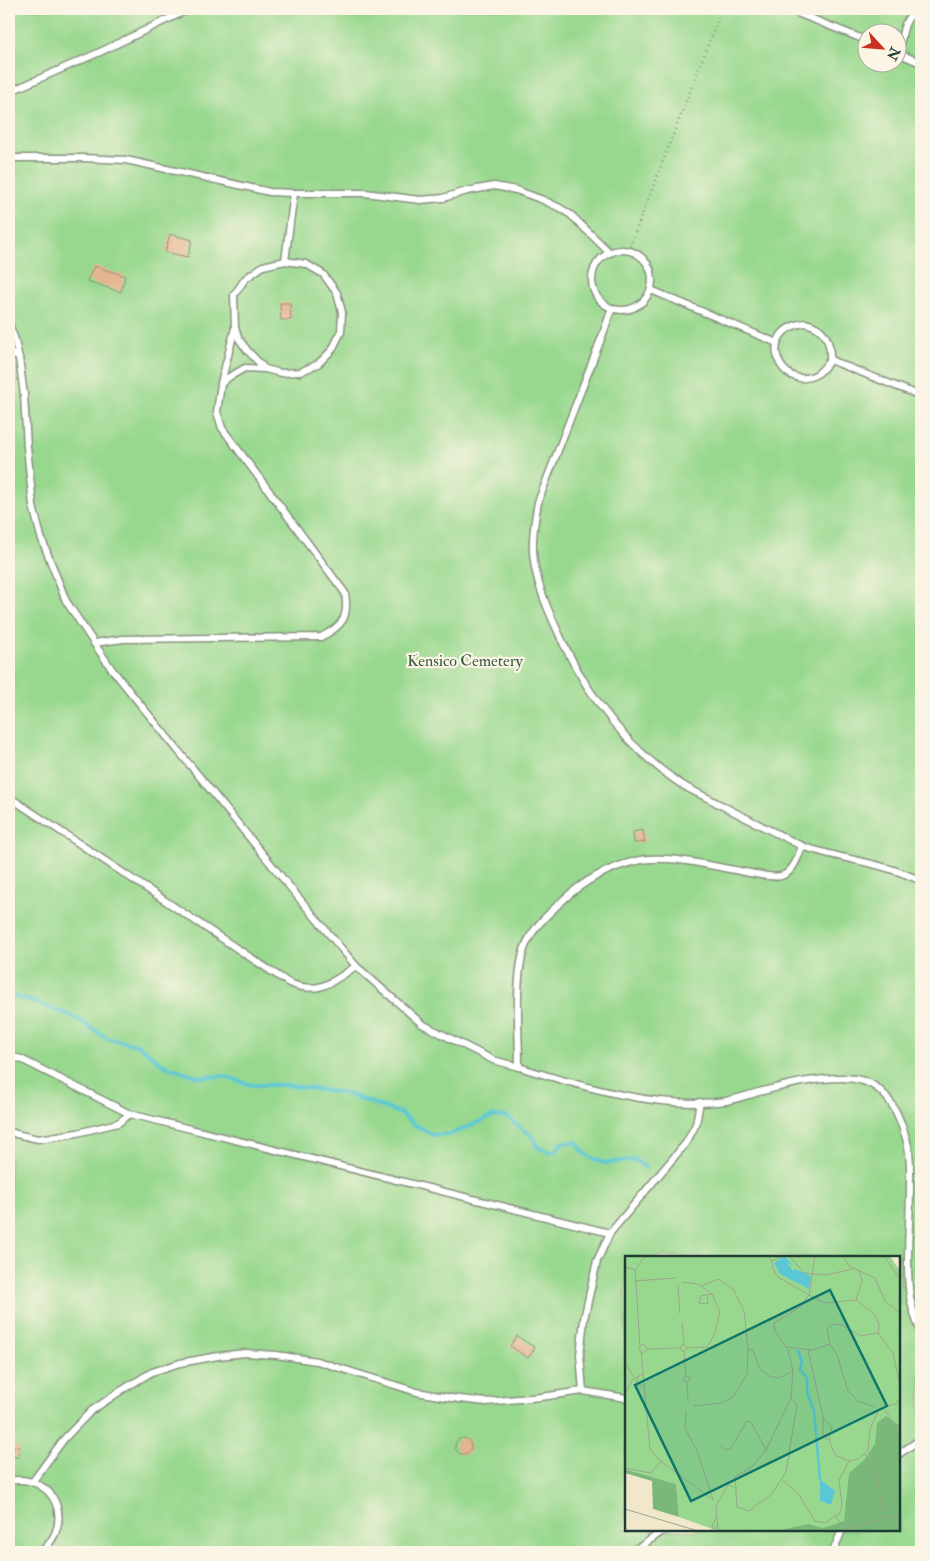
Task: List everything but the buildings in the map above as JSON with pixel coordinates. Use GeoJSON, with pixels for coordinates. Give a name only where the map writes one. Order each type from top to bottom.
{"type":"FeatureCollection","features":[{"type":"Feature","properties":{"kind":"lane"},"geometry":{"type":"LineString","coordinates":[[9,92],[100,52],[189,9]]}},
{"type":"Feature","properties":{"kind":"lane"},"geometry":{"type":"LineString","coordinates":[[787,9],[858,37]]}},
{"type":"Feature","properties":{"kind":"lane"},"geometry":{"type":"LineString","coordinates":[[906,22],[914,11],[919,9]]}},
{"type":"Feature","properties":{"kind":"lane"},"geometry":{"type":"LineString","coordinates":[[908,57],[921,63]]}},
{"type":"Feature","properties":{"kind":"lane"},"geometry":{"type":"LineString","coordinates":[[9,158],[126,160],[270,192],[294,194],[365,193],[420,200],[443,198],[494,186],[516,190],[543,200],[566,212],[610,252]]}},
{"type":"Feature","properties":{"kind":"lane"},"geometry":{"type":"LineString","coordinates":[[285,261],[294,194]]}},
{"type":"Feature","properties":{"kind":"lane"},"geometry":{"type":"LineString","coordinates":[[618,250],[628,251],[638,254],[647,262],[652,272],[651,290],[648,296],[636,307],[616,310],[604,304],[597,296],[592,278],[595,268],[602,258],[610,252],[618,250]]}},
{"type":"Feature","properties":{"kind":"lane"},"geometry":{"type":"LineString","coordinates":[[94,643],[123,639],[321,637],[332,632],[346,616],[347,605],[344,593],[222,428],[217,412],[221,384],[235,328],[234,295],[245,279],[263,266],[285,261],[306,264],[323,274],[337,293],[342,312],[341,332],[332,350],[318,364],[300,372],[280,373],[265,369],[245,368],[221,384]]}},
{"type":"Feature","properties":{"kind":"lane"},"geometry":{"type":"LineString","coordinates":[[651,290],[777,343]]}},
{"type":"Feature","properties":{"kind":"lane"},"geometry":{"type":"LineString","coordinates":[[612,308],[538,502],[533,527],[533,553],[543,599],[578,674],[622,734],[647,759],[679,783],[802,846],[824,854],[865,861],[902,872],[921,881]]}},
{"type":"Feature","properties":{"kind":"lane"},"geometry":{"type":"LineString","coordinates":[[9,324],[19,358],[24,395],[33,506],[41,537],[66,601],[126,687],[356,966],[422,1024],[493,1060],[558,1079],[641,1098],[672,1102],[727,1100],[812,1081],[841,1078],[859,1080],[876,1086],[888,1097],[900,1119],[906,1137],[910,1161],[909,1290],[914,1314],[921,1332]]}},
{"type":"Feature","properties":{"kind":"lane"},"geometry":{"type":"LineString","coordinates":[[795,324],[811,324],[819,328],[826,335],[830,345],[830,360],[818,374],[800,378],[787,373],[781,366],[777,358],[777,343],[781,335],[795,324]]}},
{"type":"Feature","properties":{"kind":"lane"},"geometry":{"type":"LineString","coordinates":[[235,328],[239,339],[247,350],[265,369]]}},
{"type":"Feature","properties":{"kind":"lane"},"geometry":{"type":"LineString","coordinates":[[9,352],[19,358]]}},
{"type":"Feature","properties":{"kind":"lane"},"geometry":{"type":"LineString","coordinates":[[830,360],[921,396]]}},
{"type":"Feature","properties":{"kind":"lane"},"geometry":{"type":"LineString","coordinates":[[9,797],[289,983],[310,989],[322,987],[356,966]]}},
{"type":"Feature","properties":{"kind":"lane"},"geometry":{"type":"LineString","coordinates":[[519,1067],[519,980],[522,955],[535,928],[585,882],[614,868],[642,860],[662,859],[685,861],[755,874],[781,876],[791,869],[798,858],[802,846]]}},
{"type":"Feature","properties":{"kind":"lane"},"geometry":{"type":"LineString","coordinates":[[9,1056],[21,1059],[130,1114],[610,1233]]}},
{"type":"Feature","properties":{"kind":"lane"},"geometry":{"type":"LineString","coordinates":[[583,1391],[580,1355],[584,1320],[597,1262],[610,1233],[686,1143],[696,1124],[700,1102]]}},
{"type":"Feature","properties":{"kind":"lane"},"geometry":{"type":"LineString","coordinates":[[9,1131],[38,1139],[77,1133],[118,1122],[130,1114]]}},
{"type":"Feature","properties":{"kind":"lane"},"geometry":{"type":"LineString","coordinates":[[33,1481],[64,1439],[92,1412],[122,1390],[152,1372],[180,1363],[218,1356],[245,1353],[317,1361],[416,1392],[486,1402],[583,1391],[625,1398]]}},
{"type":"Feature","properties":{"kind":"lane"},"geometry":{"type":"LineString","coordinates":[[900,1453],[921,1439]]}},
{"type":"Feature","properties":{"kind":"lane"},"geometry":{"type":"LineString","coordinates":[[9,1481],[20,1479],[33,1481],[44,1488],[52,1497],[58,1509],[59,1522],[56,1534],[49,1545],[41,1552]]}},
{"type":"Feature","properties":{"kind":"lane"},"geometry":{"type":"LineString","coordinates":[[629,1552],[662,1531]]}},
{"type":"Feature","properties":{"kind":"lane"},"geometry":{"type":"LineString","coordinates":[[833,1552],[842,1531]]}},
{"type":"Feature","properties":{"kind":"path"},"geometry":{"type":"LineString","coordinates":[[628,251],[722,9]]}},
{"type":"Feature","properties":{"kind":"green space","name":"Kensico Cemetery"},"geometry":{"type":"Polygon","coordinates":[[[9,9],[921,9],[921,1552],[9,1552],[9,9]]]}},
{"type":"Feature","properties":{"kind":"waterway"},"geometry":{"type":"LineString","coordinates":[[9,995],[35,1002],[76,1018],[106,1038],[138,1045],[165,1066],[200,1077],[223,1076],[252,1085],[285,1085],[344,1093],[400,1113],[415,1125],[433,1135],[451,1134],[493,1116],[507,1117],[533,1137],[537,1147],[550,1152],[557,1150],[561,1143],[576,1142],[586,1155],[604,1163],[635,1160],[646,1168]]}}]}
